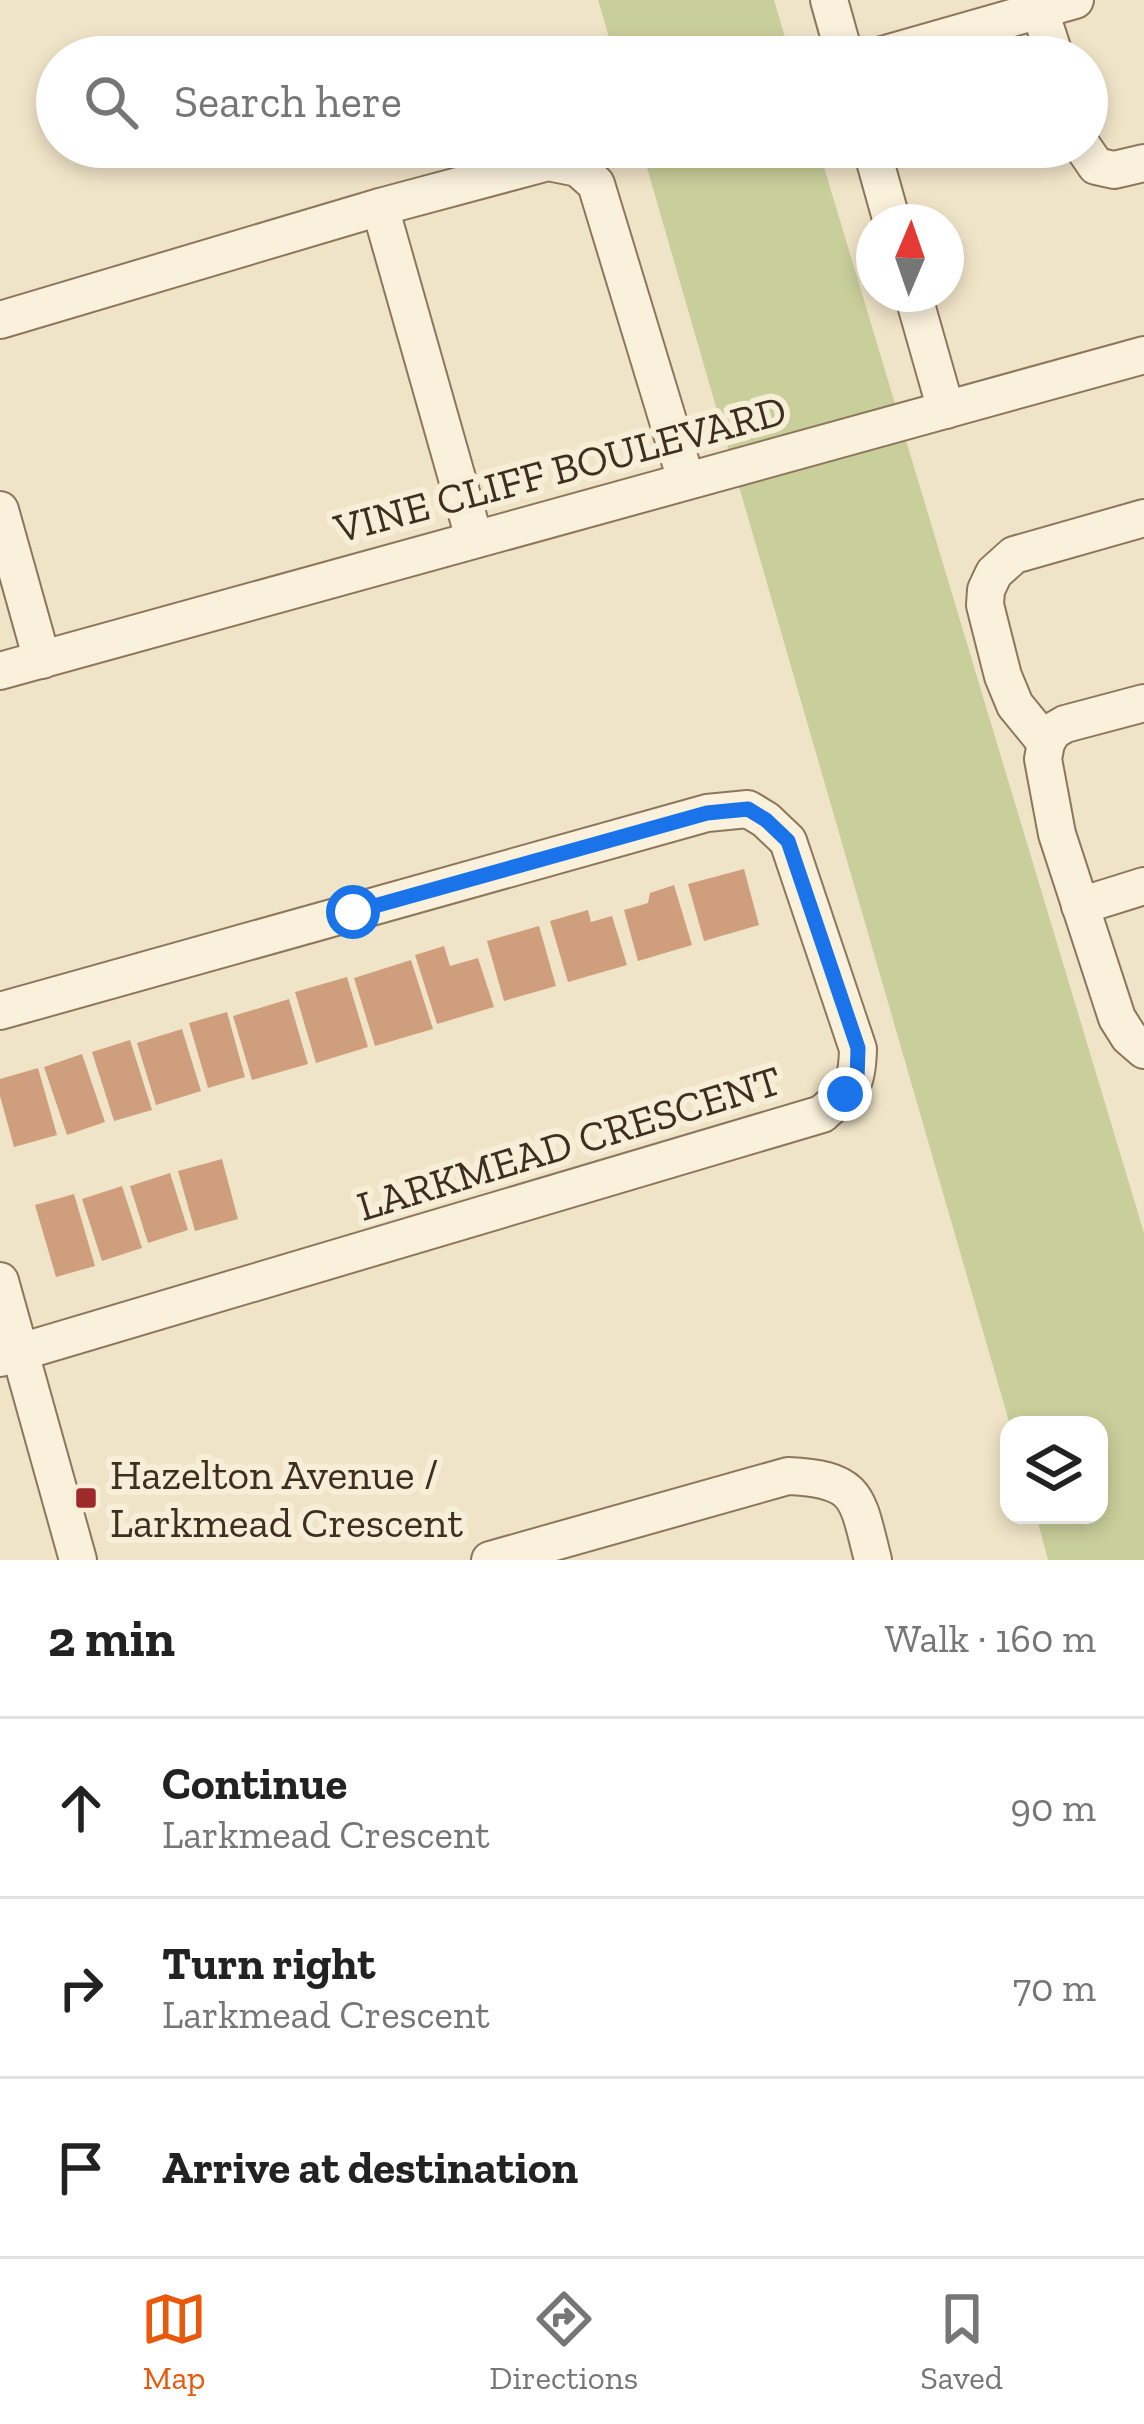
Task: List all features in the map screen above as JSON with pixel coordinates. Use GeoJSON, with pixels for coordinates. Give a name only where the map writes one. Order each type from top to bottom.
{"type":"FeatureCollection","features":[{"type":"Feature","properties":{"kind":"street"},"geometry":{"type":"LineString","coordinates":[[829,0],[839,36]]}},
{"type":"Feature","properties":{"kind":"street"},"geometry":{"type":"LineString","coordinates":[[950,36],[1057,6],[1056,36]]}},
{"type":"Feature","properties":{"kind":"street"},"geometry":{"type":"LineString","coordinates":[[1105,168],[1144,163]]}},
{"type":"Feature","properties":{"kind":"street"},"geometry":{"type":"LineString","coordinates":[[0,320],[526,168]]}},
{"type":"Feature","properties":{"kind":"street"},"geometry":{"type":"LineString","coordinates":[[578,168],[596,184],[686,480]]}},
{"type":"Feature","properties":{"kind":"street"},"geometry":{"type":"LineString","coordinates":[[877,168],[887,204]]}},
{"type":"Feature","properties":{"kind":"street"},"geometry":{"type":"LineString","coordinates":[[380,207],[474,538]]}},
{"type":"Feature","properties":{"kind":"street"},"geometry":{"type":"LineString","coordinates":[[918,312],[946,410]]}},
{"type":"Feature","properties":{"kind":"street","name":"VINE CLIFF BOULEVARD"},"geometry":{"type":"LineString","coordinates":[[0,671],[1144,355]]}},
{"type":"Feature","properties":{"kind":"street"},"geometry":{"type":"LineString","coordinates":[[0,510],[42,659]]}},
{"type":"Feature","properties":{"kind":"street"},"geometry":{"type":"LineString","coordinates":[[1046,743],[1015,705],[1003,676],[985,605],[986,590],[994,573],[1014,555],[1144,518]]}},
{"type":"Feature","properties":{"kind":"street"},"geometry":{"type":"LineString","coordinates":[[1144,703],[1053,731],[1046,743],[1044,773],[1117,1018],[1144,1050]]}},
{"type":"Feature","properties":{"kind":"street","name":"LARKMEAD CRESCENT"},"geometry":{"type":"LineString","coordinates":[[0,1011],[707,813],[748,809],[788,841],[858,1048],[857,1079],[822,1114],[11,1355]]}},
{"type":"Feature","properties":{"kind":"street"},"geometry":{"type":"LineString","coordinates":[[1080,906],[1144,886]]}},
{"type":"Feature","properties":{"kind":"street"},"geometry":{"type":"LineString","coordinates":[[0,1281],[11,1355],[78,1560]]}},
{"type":"Feature","properties":{"kind":"street"},"geometry":{"type":"LineString","coordinates":[[490,1560],[788,1477],[836,1483],[857,1499],[873,1560]]}},
{"type":"Feature","properties":{"kind":"green space"},"geometry":{"type":"Polygon","coordinates":[[[598,0],[774,0],[785,36],[609,36],[598,0]]]}},
{"type":"Feature","properties":{"kind":"green space"},"geometry":{"type":"Polygon","coordinates":[[[647,168],[824,168],[856,274],[856,312],[868,312],[1144,1233],[1144,1560],[1048,1560],[1038,1524],[1108,1524],[1108,1416],[1007,1416],[647,168]]]}},
{"type":"Feature","properties":{"kind":"building"},"geometry":{"type":"Polygon","coordinates":[[[744,869],[759,925],[704,941],[688,884],[744,869]]]}},
{"type":"Feature","properties":{"kind":"building"},"geometry":{"type":"Polygon","coordinates":[[[674,885],[692,945],[638,961],[624,910],[648,903],[650,893],[674,885]]]}},
{"type":"Feature","properties":{"kind":"building"},"geometry":{"type":"Polygon","coordinates":[[[588,910],[591,922],[612,916],[627,965],[568,982],[550,921],[588,910]]]}},
{"type":"Feature","properties":{"kind":"building"},"geometry":{"type":"Polygon","coordinates":[[[539,926],[556,986],[504,1001],[487,941],[539,926]]]}},
{"type":"Feature","properties":{"kind":"building"},"geometry":{"type":"Polygon","coordinates":[[[444,946],[450,966],[478,958],[494,1007],[437,1024],[415,955],[444,946]]]}},
{"type":"Feature","properties":{"kind":"building"},"geometry":{"type":"Polygon","coordinates":[[[411,960],[433,1029],[375,1046],[354,978],[411,960]]]}},
{"type":"Feature","properties":{"kind":"building"},"geometry":{"type":"Polygon","coordinates":[[[347,977],[368,1047],[316,1063],[295,992],[347,977]]]}},
{"type":"Feature","properties":{"kind":"building"},"geometry":{"type":"Polygon","coordinates":[[[289,999],[308,1064],[252,1080],[233,1016],[289,999]]]}},
{"type":"Feature","properties":{"kind":"building"},"geometry":{"type":"Polygon","coordinates":[[[227,1012],[245,1077],[208,1088],[189,1023],[227,1012]]]}},
{"type":"Feature","properties":{"kind":"building"},"geometry":{"type":"Polygon","coordinates":[[[182,1029],[201,1091],[156,1105],[137,1043],[182,1029]]]}},
{"type":"Feature","properties":{"kind":"building"},"geometry":{"type":"Polygon","coordinates":[[[130,1040],[152,1110],[114,1121],[92,1052],[130,1040]]]}},
{"type":"Feature","properties":{"kind":"building"},"geometry":{"type":"Polygon","coordinates":[[[82,1054],[105,1122],[67,1135],[44,1067],[82,1054]]]}},
{"type":"Feature","properties":{"kind":"building"},"geometry":{"type":"Polygon","coordinates":[[[38,1068],[57,1135],[14,1147],[0,1079],[38,1068]]]}},
{"type":"Feature","properties":{"kind":"building"},"geometry":{"type":"Polygon","coordinates":[[[222,1159],[238,1219],[195,1231],[178,1171],[222,1159]]]}},
{"type":"Feature","properties":{"kind":"building"},"geometry":{"type":"Polygon","coordinates":[[[170,1173],[188,1230],[148,1243],[130,1186],[170,1173]]]}},
{"type":"Feature","properties":{"kind":"building"},"geometry":{"type":"Polygon","coordinates":[[[122,1186],[142,1248],[102,1261],[82,1199],[122,1186]]]}},
{"type":"Feature","properties":{"kind":"building"},"geometry":{"type":"Polygon","coordinates":[[[74,1194],[95,1266],[56,1277],[35,1205],[74,1194]]]}},
{"type":"Feature","properties":{"kind":"place","name":"Hazelton Avenue / Larkmead Crescent"},"geometry":{"type":"Point","coordinates":[86,1498]}},
{"type":"Feature","properties":{"kind":"route"},"geometry":{"type":"LineString","coordinates":[[353,912],[707,813],[748,809],[788,841],[858,1048],[857,1079],[845,1094]]}}]}
